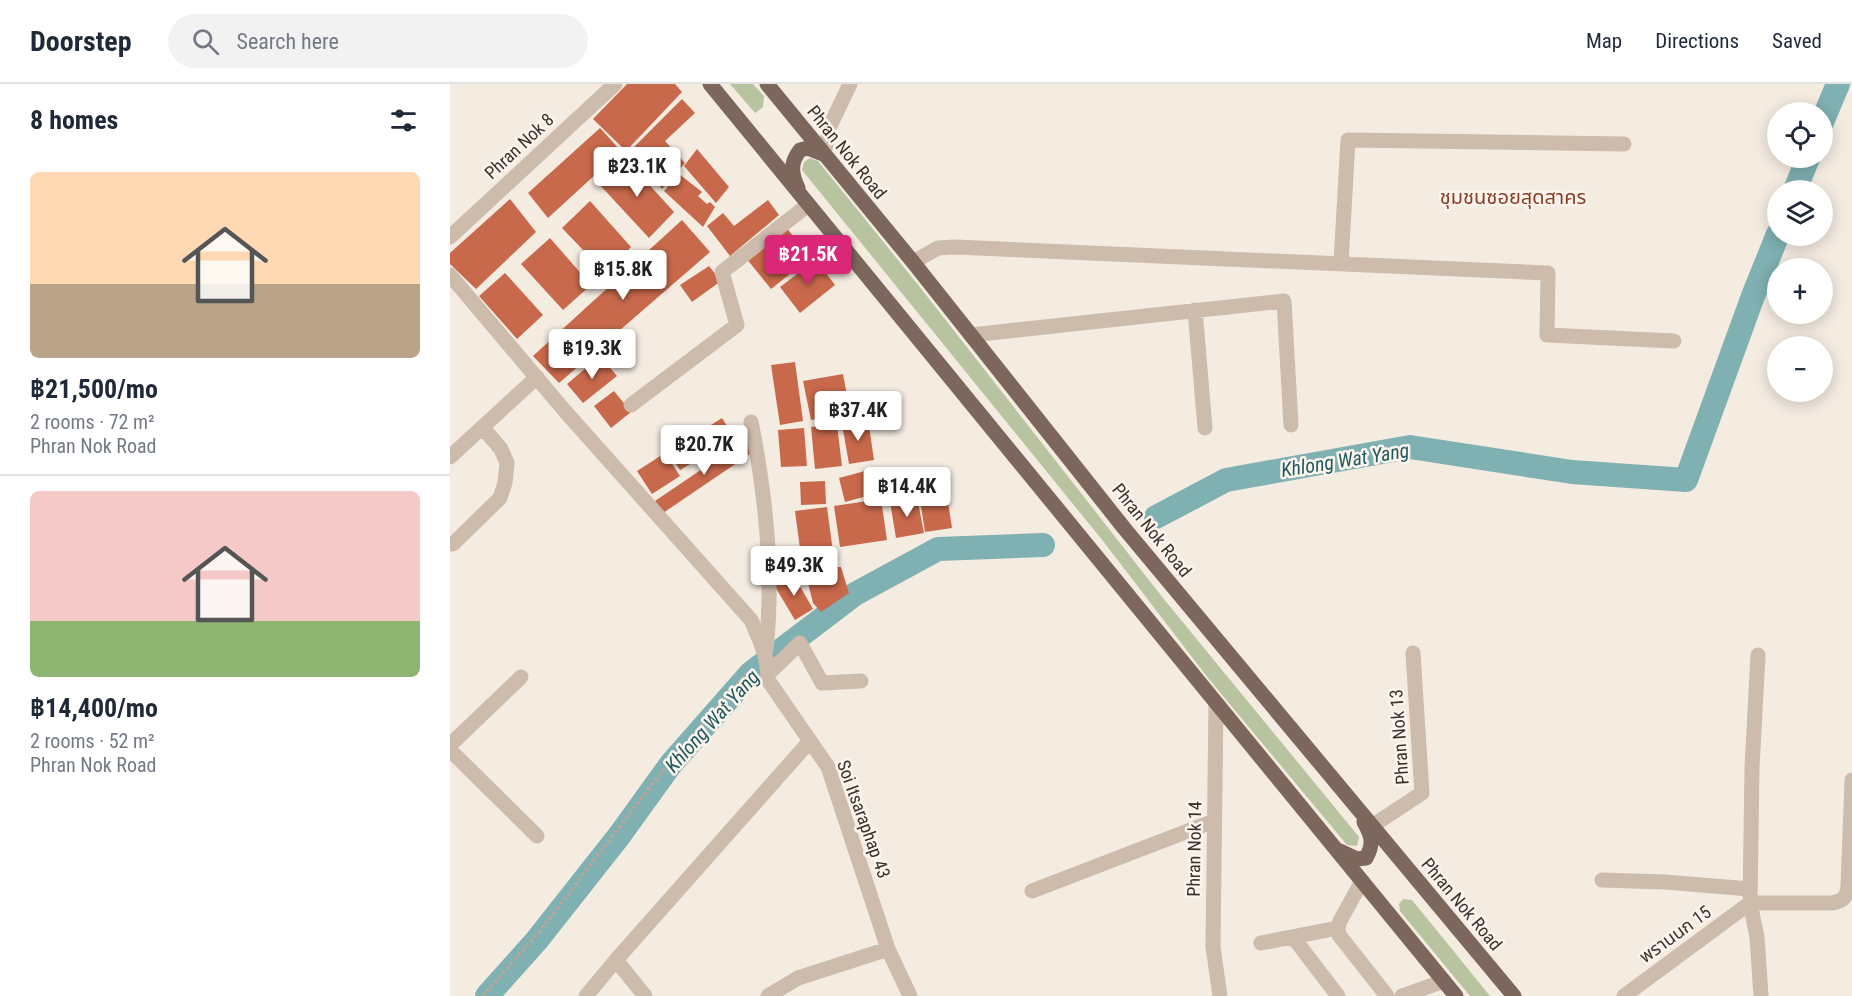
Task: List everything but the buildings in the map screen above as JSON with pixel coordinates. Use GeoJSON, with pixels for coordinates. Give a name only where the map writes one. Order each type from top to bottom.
{"type":"FeatureCollection","features":[{"type":"Feature","properties":{"kind":"main road"},"geometry":{"type":"LineString","coordinates":[[710,84],[1456,996]]}},
{"type":"Feature","properties":{"kind":"main road","name":"Phran Nok Road"},"geometry":{"type":"LineString","coordinates":[[767,84],[971,334],[1124,528],[1514,996]]}},
{"type":"Feature","properties":{"kind":"main road"},"geometry":{"type":"LineString","coordinates":[[805,200],[792,175],[793,160],[800,150],[808,148],[824,154]]}},
{"type":"Feature","properties":{"kind":"main road"},"geometry":{"type":"LineString","coordinates":[[1336,849],[1357,859],[1366,858],[1371,848],[1370,833],[1356,806]]}},
{"type":"Feature","properties":{"kind":"street","name":"Phran Nok 8"},"geometry":{"type":"LineString","coordinates":[[450,237],[615,84]]}},
{"type":"Feature","properties":{"kind":"street"},"geometry":{"type":"LineString","coordinates":[[824,154],[830,126],[850,84]]}},
{"type":"Feature","properties":{"kind":"street"},"geometry":{"type":"LineString","coordinates":[[1341,263],[1348,140],[1624,144]]}},
{"type":"Feature","properties":{"kind":"street"},"geometry":{"type":"LineString","coordinates":[[631,405],[737,324],[722,272],[805,200]]}},
{"type":"Feature","properties":{"kind":"street"},"geometry":{"type":"LineString","coordinates":[[913,262],[943,246],[1548,273],[1547,334],[1674,341]]}},
{"type":"Feature","properties":{"kind":"street","name":"Soi Itsaraphap 43"},"geometry":{"type":"LineString","coordinates":[[450,275],[751,620],[767,665],[768,680],[810,741],[830,775],[888,949],[910,996]]}},
{"type":"Feature","properties":{"kind":"street"},"geometry":{"type":"LineString","coordinates":[[971,334],[1284,301],[1291,425]]}},
{"type":"Feature","properties":{"kind":"street"},"geometry":{"type":"LineString","coordinates":[[1195,310],[1205,428]]}},
{"type":"Feature","properties":{"kind":"street"},"geometry":{"type":"LineString","coordinates":[[450,457],[537,377]]}},
{"type":"Feature","properties":{"kind":"street"},"geometry":{"type":"LineString","coordinates":[[751,422],[762,478],[770,588],[767,665]]}},
{"type":"Feature","properties":{"kind":"street"},"geometry":{"type":"LineString","coordinates":[[453,544],[500,498],[505,483],[507,463],[501,449],[483,428]]}},
{"type":"Feature","properties":{"kind":"street"},"geometry":{"type":"LineString","coordinates":[[767,665],[800,643],[822,683],[861,681]]}},
{"type":"Feature","properties":{"kind":"street","name":"Phran Nok 13"},"geometry":{"type":"LineString","coordinates":[[1372,826],[1422,793],[1413,653]]}},
{"type":"Feature","properties":{"kind":"street"},"geometry":{"type":"LineString","coordinates":[[1758,655],[1752,768],[1750,896],[1757,937],[1761,996]]}},
{"type":"Feature","properties":{"kind":"street"},"geometry":{"type":"LineString","coordinates":[[450,745],[521,677]]}},
{"type":"Feature","properties":{"kind":"street","name":"Phran Nok 14"},"geometry":{"type":"LineString","coordinates":[[1216,703],[1213,947],[1220,996]]}},
{"type":"Feature","properties":{"kind":"street"},"geometry":{"type":"LineString","coordinates":[[586,996],[810,741]]}},
{"type":"Feature","properties":{"kind":"street"},"geometry":{"type":"LineString","coordinates":[[450,750],[537,836]]}},
{"type":"Feature","properties":{"kind":"street"},"geometry":{"type":"LineString","coordinates":[[1602,880],[1665,882],[1750,896],[1832,903],[1846,897],[1848,887],[1852,780]]}},
{"type":"Feature","properties":{"kind":"street"},"geometry":{"type":"LineString","coordinates":[[1032,891],[1214,821]]}},
{"type":"Feature","properties":{"kind":"street"},"geometry":{"type":"LineString","coordinates":[[1362,881],[1338,928],[1339,935],[1386,996]]}},
{"type":"Feature","properties":{"kind":"street","name":"พรานนก 15"},"geometry":{"type":"LineString","coordinates":[[1624,996],[1750,896]]}},
{"type":"Feature","properties":{"kind":"street"},"geometry":{"type":"LineString","coordinates":[[1261,943],[1338,928]]}},
{"type":"Feature","properties":{"kind":"street"},"geometry":{"type":"LineString","coordinates":[[1293,937],[1338,996]]}},
{"type":"Feature","properties":{"kind":"street"},"geometry":{"type":"LineString","coordinates":[[768,996],[798,978],[888,949]]}},
{"type":"Feature","properties":{"kind":"street"},"geometry":{"type":"LineString","coordinates":[[616,960],[645,996]]}},
{"type":"Feature","properties":{"kind":"street"},"geometry":{"type":"LineString","coordinates":[[1402,996],[1444,981]]}},
{"type":"Feature","properties":{"kind":"path"},"geometry":{"type":"LineString","coordinates":[[483,996],[540,931],[657,778],[767,665]]}},
{"type":"Feature","properties":{"kind":"green space"},"geometry":{"type":"Polygon","coordinates":[[[730,84],[753,84],[764,96],[763,107],[755,113],[730,84]]]}},
{"type":"Feature","properties":{"kind":"green space"},"geometry":{"type":"Polygon","coordinates":[[[810,158],[818,161],[919,286],[1163,598],[1359,837],[1357,846],[1347,845],[1208,678],[1103,541],[802,170],[804,162],[810,158]]]}},
{"type":"Feature","properties":{"kind":"green space"},"geometry":{"type":"Polygon","coordinates":[[[1403,899],[1412,900],[1490,996],[1470,996],[1400,911],[1399,904],[1403,899]]]}},
{"type":"Feature","properties":{"kind":"waterway"},"geometry":{"type":"LineString","coordinates":[[1830,102],[1838,84]]}},
{"type":"Feature","properties":{"kind":"waterway"},"geometry":{"type":"LineString","coordinates":[[1799,180],[1804,168]]}},
{"type":"Feature","properties":{"kind":"waterway","name":"Khlong Wat Yang"},"geometry":{"type":"LineString","coordinates":[[1156,517],[1226,480],[1410,447],[1572,472],[1686,480],[1773,246]]}},
{"type":"Feature","properties":{"kind":"waterway","name":"Khlong Wat Yang"},"geometry":{"type":"LineString","coordinates":[[487,996],[537,940],[619,836],[671,764],[751,673],[855,594],[938,549],[1043,545]]}},
{"type":"Feature","properties":{"kind":"district","name":"ชุมชนซอยสุดสาคร"},"geometry":{"type":"Point","coordinates":[1513,197]}}]}
